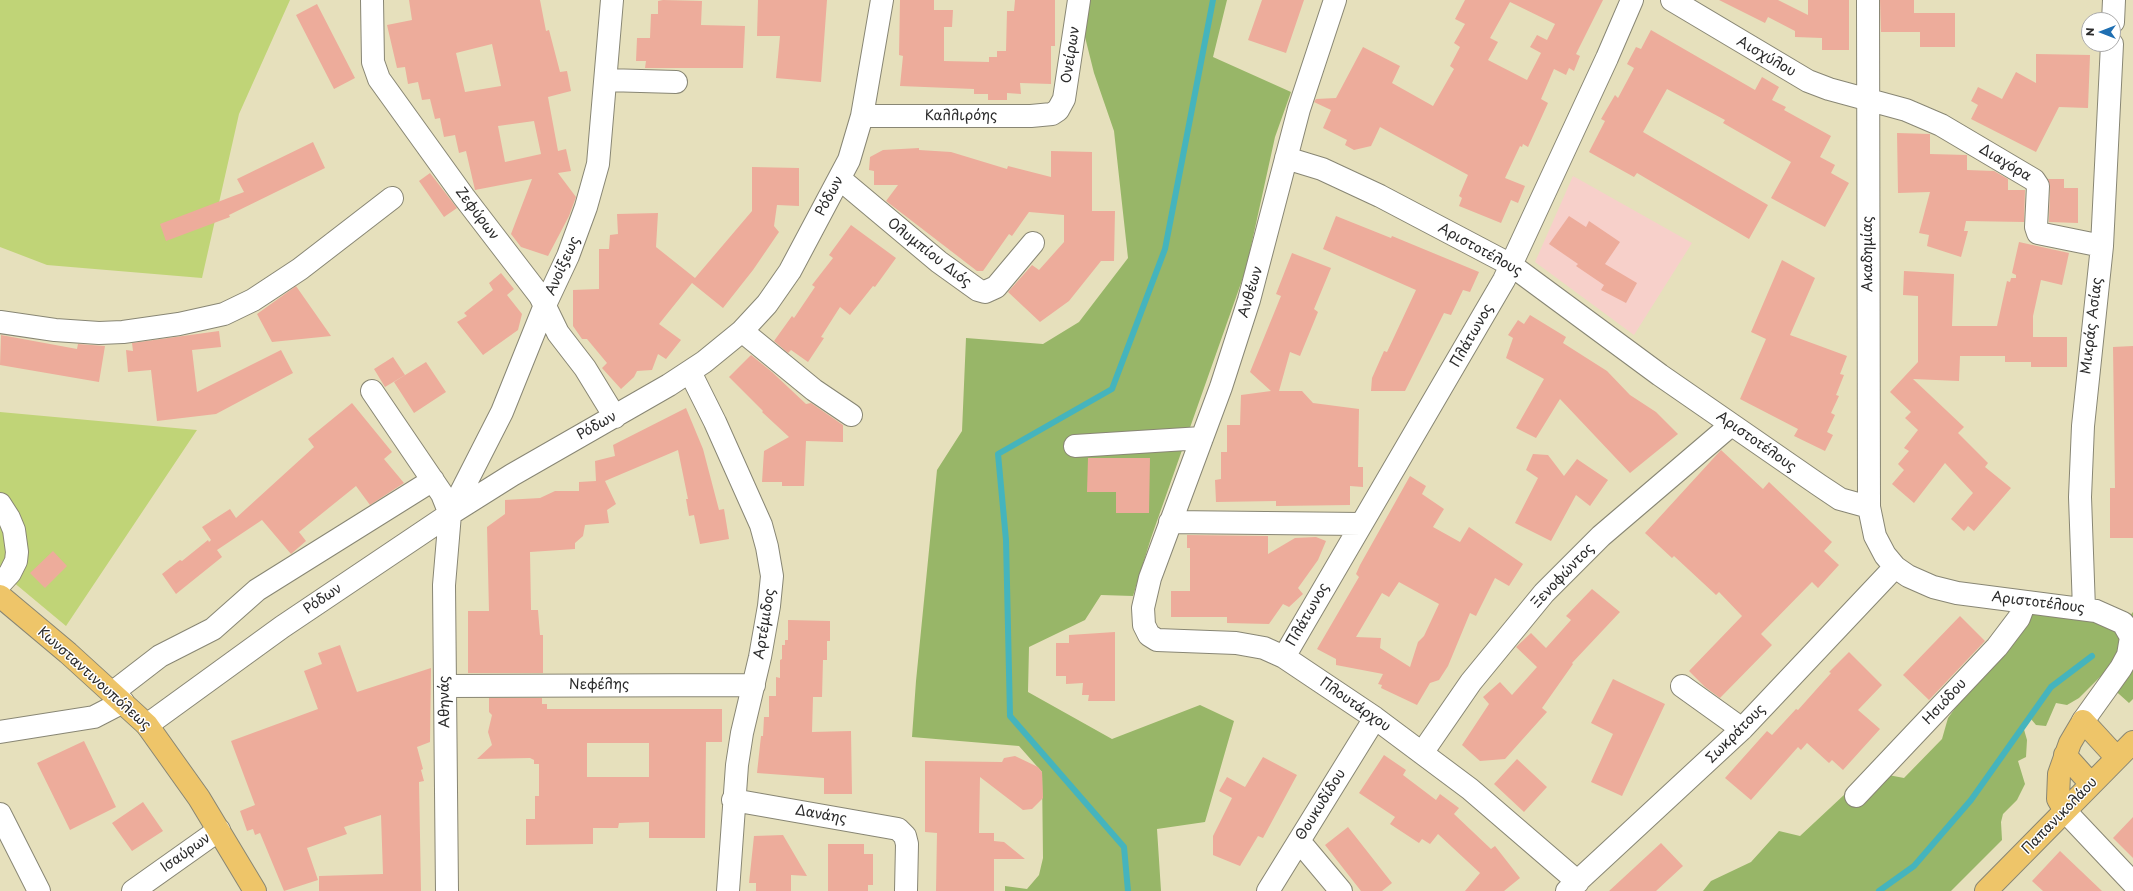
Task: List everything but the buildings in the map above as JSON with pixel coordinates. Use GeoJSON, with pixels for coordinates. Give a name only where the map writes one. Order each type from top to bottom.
{"type":"FeatureCollection","features":[{"type":"Feature","properties":{"kind":"main road","name":"Κωνσταντινουπόλεως"},"geometry":{"type":"LineString","coordinates":[[0,596],[118,697],[147,725],[176,764],[219,830],[255,891]]}},
{"type":"Feature","properties":{"kind":"main road"},"geometry":{"type":"LineString","coordinates":[[2065,810],[2058,799],[2057,788],[2064,755],[2083,721],[2117,758]]}},
{"type":"Feature","properties":{"kind":"main road","name":"Παπανικολάου"},"geometry":{"type":"LineString","coordinates":[[1986,891],[2133,742]]}},
{"type":"Feature","properties":{"kind":"main road"},"geometry":{"type":"LineString","coordinates":[[2064,755],[2091,784]]}},
{"type":"Feature","properties":{"kind":"street","name":"Ζεφύρων"},"geometry":{"type":"LineString","coordinates":[[372,0],[373,62],[380,79],[545,305],[558,334],[585,368],[615,416]]}},
{"type":"Feature","properties":{"kind":"street","name":"Ρόδων"},"geometry":{"type":"LineString","coordinates":[[147,725],[282,627],[450,514],[512,475],[690,372],[742,331],[763,308],[779,287],[840,179],[856,138],[862,116],[882,0]]}},
{"type":"Feature","properties":{"kind":"street","name":"Ονείρων"},"geometry":{"type":"LineString","coordinates":[[1058,110],[1064,99],[1079,0]]}},
{"type":"Feature","properties":{"kind":"street","name":"Ανθέων"},"geometry":{"type":"LineString","coordinates":[[1150,578],[1202,438],[1249,300],[1286,158],[1313,66],[1335,0]]}},
{"type":"Feature","properties":{"kind":"street","name":"Πλάτωνος"},"geometry":{"type":"LineString","coordinates":[[1284,657],[1511,265],[1632,0]]}},
{"type":"Feature","properties":{"kind":"street","name":"Αισχύλου"},"geometry":{"type":"LineString","coordinates":[[1672,0],[1804,78],[1829,89],[1867,99]]}},
{"type":"Feature","properties":{"kind":"street","name":"Ακαδημίας"},"geometry":{"type":"LineString","coordinates":[[1868,0],[1869,507]]}},
{"type":"Feature","properties":{"kind":"street"},"geometry":{"type":"LineString","coordinates":[[2113,12],[2114,0]]}},
{"type":"Feature","properties":{"kind":"street","name":"Ανοίξεως"},"geometry":{"type":"LineString","coordinates":[[450,514],[502,412],[545,305],[578,231],[598,164],[606,80],[618,2]]}},
{"type":"Feature","properties":{"kind":"street","name":"Μικράς Ασίας"},"geometry":{"type":"LineString","coordinates":[[2084,609],[2080,497],[2082,426],[2102,246],[2112,52]]}},
{"type":"Feature","properties":{"kind":"street"},"geometry":{"type":"LineString","coordinates":[[606,80],[676,82]]}},
{"type":"Feature","properties":{"kind":"street","name":"Διαγόρα"},"geometry":{"type":"LineString","coordinates":[[1867,99],[1906,110],[1929,119],[2034,180],[2038,186],[2036,227],[2038,233],[2102,246]]}},
{"type":"Feature","properties":{"kind":"street","name":"Καλλιρόης"},"geometry":{"type":"LineString","coordinates":[[862,116],[1040,116],[1052,114],[1058,110]]}},
{"type":"Feature","properties":{"kind":"street","name":"Αριστοτέλους"},"geometry":{"type":"LineString","coordinates":[[1286,158],[1322,169],[1380,196],[1511,265],[1731,424],[1840,499],[1869,507],[1879,546],[1895,567],[1908,576],[1940,589],[2096,611],[2118,620],[2128,629],[2131,642],[2128,654],[2121,668],[2083,721]]}},
{"type":"Feature","properties":{"kind":"street","name":"Ολυμπίου Διός"},"geometry":{"type":"LineString","coordinates":[[840,179],[915,243],[978,290],[985,292],[996,287],[1034,243]]}},
{"type":"Feature","properties":{"kind":"street"},"geometry":{"type":"LineString","coordinates":[[0,322],[55,330],[99,334],[179,324],[224,314],[259,296],[306,265],[392,198]]}},
{"type":"Feature","properties":{"kind":"street"},"geometry":{"type":"LineString","coordinates":[[742,331],[814,390],[851,416]]}},
{"type":"Feature","properties":{"kind":"street","name":"Αρτέμιδος"},"geometry":{"type":"LineString","coordinates":[[690,372],[716,422],[761,525],[767,547],[772,576],[770,596],[754,684],[742,733],[733,800],[728,891]]}},
{"type":"Feature","properties":{"kind":"street"},"geometry":{"type":"LineString","coordinates":[[372,391],[445,498],[450,514]]}},
{"type":"Feature","properties":{"kind":"street","name":"Ξενοφώντος"},"geometry":{"type":"LineString","coordinates":[[1422,753],[1471,682],[1549,588],[1601,536],[1731,424]]}},
{"type":"Feature","properties":{"kind":"street"},"geometry":{"type":"LineString","coordinates":[[1075,446],[1202,438]]}},
{"type":"Feature","properties":{"kind":"street"},"geometry":{"type":"LineString","coordinates":[[0,732],[94,717],[118,697],[160,656],[213,629],[257,590],[433,480]]}},
{"type":"Feature","properties":{"kind":"street"},"geometry":{"type":"LineString","coordinates":[[0,504],[11,524],[17,552],[16,561],[10,573],[0,584]]}},
{"type":"Feature","properties":{"kind":"street","name":"Αθηνάς"},"geometry":{"type":"LineString","coordinates":[[447,891],[445,578],[450,514]]}},
{"type":"Feature","properties":{"kind":"street"},"geometry":{"type":"LineString","coordinates":[[1170,522],[1361,524]]}},
{"type":"Feature","properties":{"kind":"street","name":"Σωκράτους"},"geometry":{"type":"LineString","coordinates":[[1572,886],[1742,729],[1895,567]]}},
{"type":"Feature","properties":{"kind":"street","name":"Πλουτάρχου"},"geometry":{"type":"LineString","coordinates":[[1150,578],[1142,616],[1145,628],[1151,637],[1160,640],[1236,643],[1264,648],[1284,657],[1374,718],[1470,789],[1572,886]]}},
{"type":"Feature","properties":{"kind":"street","name":"Ησιόδου"},"geometry":{"type":"LineString","coordinates":[[1856,796],[1997,647],[2019,618],[2025,602]]}},
{"type":"Feature","properties":{"kind":"street","name":"Νεφέλης"},"geometry":{"type":"LineString","coordinates":[[445,686],[754,684]]}},
{"type":"Feature","properties":{"kind":"street"},"geometry":{"type":"LineString","coordinates":[[1682,686],[1742,729]]}},
{"type":"Feature","properties":{"kind":"street","name":"Θουκυδίδου"},"geometry":{"type":"LineString","coordinates":[[1268,891],[1374,718]]}},
{"type":"Feature","properties":{"kind":"street","name":"Δανάης"},"geometry":{"type":"LineString","coordinates":[[733,800],[898,829],[905,836],[906,891]]}},
{"type":"Feature","properties":{"kind":"street"},"geometry":{"type":"LineString","coordinates":[[2065,810],[2131,885]]}},
{"type":"Feature","properties":{"kind":"street"},"geometry":{"type":"LineString","coordinates":[[0,814],[39,891]]}},
{"type":"Feature","properties":{"kind":"street","name":"Ισαύρων"},"geometry":{"type":"LineString","coordinates":[[133,891],[219,830]]}},
{"type":"Feature","properties":{"kind":"street"},"geometry":{"type":"LineString","coordinates":[[1299,840],[1341,891]]}},
{"type":"Feature","properties":{"kind":"shaded area"},"geometry":{"type":"Polygon","coordinates":[[[1573,176],[1692,243],[1634,335],[1535,262],[1573,176]]]}},
{"type":"Feature","properties":{"kind":"green space"},"geometry":{"type":"Polygon","coordinates":[[[0,0],[290,0],[239,114],[202,278],[47,265],[0,247],[0,0]]]}},
{"type":"Feature","properties":{"kind":"green space"},"geometry":{"type":"Polygon","coordinates":[[[1085,0],[1227,0],[1213,57],[1291,92],[1275,137],[1246,269],[1151,538],[1133,596],[1101,595],[1085,620],[1029,647],[1028,692],[1112,739],[1200,705],[1234,721],[1205,822],[1157,829],[1161,891],[1005,891],[1005,886],[1027,889],[1039,875],[1043,858],[1042,772],[1019,746],[912,737],[916,681],[937,470],[962,431],[966,338],[1043,344],[1079,322],[1128,258],[1114,131],[1094,73],[1081,21],[1085,0]]]}},
{"type":"Feature","properties":{"kind":"green space"},"geometry":{"type":"Polygon","coordinates":[[[0,412],[197,430],[66,626],[0,571],[0,412]]]}},
{"type":"Feature","properties":{"kind":"green space"},"geometry":{"type":"Polygon","coordinates":[[[2033,611],[2072,612],[2111,627],[2116,633],[2133,612],[2133,699],[2129,703],[2100,677],[2079,698],[2067,705],[2056,703],[2046,726],[2036,725],[2031,719],[2023,726],[2027,740],[2026,757],[2018,761],[2025,784],[2017,800],[2003,814],[2001,822],[2002,840],[1951,891],[1703,891],[1711,881],[1751,862],[1779,831],[1800,836],[1845,794],[1859,801],[1883,774],[1904,778],[1942,739],[1948,718],[1963,697],[2033,611]]]}},
{"type":"Feature","properties":{"kind":"waterway"},"geometry":{"type":"LineString","coordinates":[[1128,891],[1124,847],[1010,716],[1006,540],[998,454],[1112,389],[1165,249],[1213,0]]}},
{"type":"Feature","properties":{"kind":"waterway"},"geometry":{"type":"LineString","coordinates":[[1879,891],[1914,866],[1971,800],[2051,687],[2092,656]]}}]}
